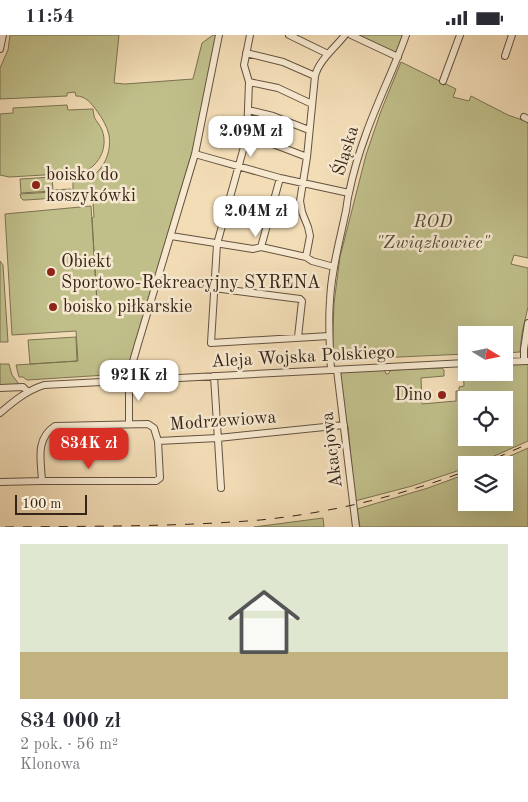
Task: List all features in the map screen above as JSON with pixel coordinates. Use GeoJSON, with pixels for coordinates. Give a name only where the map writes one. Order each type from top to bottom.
{"type":"FeatureCollection","features":[{"type":"Feature","properties":{"kind":"street"},"geometry":{"type":"LineString","coordinates":[[0,49],[2,35]]}},
{"type":"Feature","properties":{"kind":"street"},"geometry":{"type":"LineString","coordinates":[[129,424],[128,380],[195,154],[219,35]]}},
{"type":"Feature","properties":{"kind":"street"},"geometry":{"type":"LineString","coordinates":[[250,35],[244,65],[249,82],[247,136],[217,244],[212,343],[329,336]]}},
{"type":"Feature","properties":{"kind":"street"},"geometry":{"type":"LineString","coordinates":[[289,35],[328,54]]}},
{"type":"Feature","properties":{"kind":"street"},"geometry":{"type":"LineString","coordinates":[[306,257],[310,236],[300,207],[300,201],[307,157],[316,71],[345,35]]}},
{"type":"Feature","properties":{"kind":"street"},"geometry":{"type":"LineString","coordinates":[[351,35],[398,57]]}},
{"type":"Feature","properties":{"kind":"street","name":"Śląska"},"geometry":{"type":"LineString","coordinates":[[334,370],[329,336],[330,301],[334,267],[354,169],[375,110],[406,35]]}},
{"type":"Feature","properties":{"kind":"street"},"geometry":{"type":"LineString","coordinates":[[443,81],[460,35]]}},
{"type":"Feature","properties":{"kind":"street"},"geometry":{"type":"LineString","coordinates":[[505,56],[512,35]]}},
{"type":"Feature","properties":{"kind":"street"},"geometry":{"type":"LineString","coordinates":[[246,53],[283,63],[315,77]]}},
{"type":"Feature","properties":{"kind":"street"},"geometry":{"type":"LineString","coordinates":[[249,82],[278,88],[312,104]]}},
{"type":"Feature","properties":{"kind":"street"},"geometry":{"type":"LineString","coordinates":[[248,110],[273,116],[309,130]]}},
{"type":"Feature","properties":{"kind":"street"},"geometry":{"type":"LineString","coordinates":[[247,136],[307,157]]}},
{"type":"Feature","properties":{"kind":"street"},"geometry":{"type":"LineString","coordinates":[[195,154],[303,183],[349,193]]}},
{"type":"Feature","properties":{"kind":"street"},"geometry":{"type":"LineString","coordinates":[[261,247],[280,177]]}},
{"type":"Feature","properties":{"kind":"street"},"geometry":{"type":"LineString","coordinates":[[171,236],[253,249],[261,247],[306,257],[312,261],[334,267]]}},
{"type":"Feature","properties":{"kind":"street"},"geometry":{"type":"LineString","coordinates":[[214,288],[300,299],[302,301],[298,337]]}},
{"type":"Feature","properties":{"kind":"street"},"geometry":{"type":"LineString","coordinates":[[513,362],[526,361],[524,349],[528,323]]}},
{"type":"Feature","properties":{"kind":"street","name":"Aleja Wojska Polskiego"},"geometry":{"type":"LineString","coordinates":[[0,413],[28,392],[44,385],[458,363]]}},
{"type":"Feature","properties":{"kind":"street","name":"Akacjowa"},"geometry":{"type":"LineString","coordinates":[[334,370],[344,425],[356,527]]}},
{"type":"Feature","properties":{"kind":"street"},"geometry":{"type":"LineString","coordinates":[[214,376],[221,488]]}},
{"type":"Feature","properties":{"kind":"street"},"geometry":{"type":"LineString","coordinates":[[0,388],[23,387],[28,392]]}},
{"type":"Feature","properties":{"kind":"street","name":"Modrzewiowa"},"geometry":{"type":"LineString","coordinates":[[42,481],[40,446],[45,435],[55,426],[148,424],[154,428],[158,441],[218,438],[344,425]]}},
{"type":"Feature","properties":{"kind":"street"},"geometry":{"type":"LineString","coordinates":[[0,482],[156,481],[160,478],[158,441]]}},
{"type":"Feature","properties":{"kind":"green space"},"geometry":{"type":"Polygon","coordinates":[[[10,35],[119,35],[114,83],[125,84],[193,79],[202,43],[213,35],[217,35],[189,169],[127,370],[122,374],[27,380],[19,377],[16,365],[78,361],[76,331],[12,335],[5,214],[91,206],[97,302],[92,218],[94,217],[93,203],[104,199],[103,196],[73,198],[73,181],[85,179],[97,172],[105,161],[110,142],[107,128],[93,105],[83,97],[76,96],[75,92],[67,93],[67,96],[0,99],[0,68],[8,50],[10,35]]]}},
{"type":"Feature","properties":{"kind":"green space"},"geometry":{"type":"Polygon","coordinates":[[[356,35],[404,35],[397,55],[356,35]]]}},
{"type":"Feature","properties":{"kind":"green space","name":"ROD \"Związkowiec\""},"geometry":{"type":"Polygon","coordinates":[[[401,62],[456,89],[453,97],[469,101],[471,96],[508,115],[528,122],[528,258],[514,255],[511,264],[528,268],[528,307],[520,352],[513,352],[513,326],[458,326],[458,354],[332,360],[334,303],[340,257],[366,155],[401,62]]]}},
{"type":"Feature","properties":{"kind":"green space"},"geometry":{"type":"Polygon","coordinates":[[[67,105],[68,110],[93,109],[95,118],[102,130],[104,137],[103,150],[92,167],[79,173],[9,177],[0,175],[0,114],[13,113],[13,108],[67,105]]]}},
{"type":"Feature","properties":{"kind":"green space","name":"boisko do koszykówki"},"geometry":{"type":"Polygon","coordinates":[[[52,177],[53,191],[21,193],[20,179],[52,177]]]}},
{"type":"Feature","properties":{"kind":"green space"},"geometry":{"type":"Polygon","coordinates":[[[71,189],[71,197],[23,200],[20,194],[53,192],[53,190],[71,189]]]}},
{"type":"Feature","properties":{"kind":"green space"},"geometry":{"type":"Polygon","coordinates":[[[0,261],[3,265],[8,342],[0,342],[0,261]]]}},
{"type":"Feature","properties":{"kind":"green space"},"geometry":{"type":"Polygon","coordinates":[[[76,337],[77,361],[30,364],[28,340],[76,337]]]}},
{"type":"Feature","properties":{"kind":"green space"},"geometry":{"type":"Polygon","coordinates":[[[528,363],[528,441],[494,456],[458,456],[458,471],[412,486],[355,501],[348,426],[346,426],[340,375],[343,372],[384,370],[388,374],[392,370],[442,368],[444,376],[421,378],[422,404],[456,401],[456,391],[458,391],[458,446],[513,446],[513,391],[459,391],[459,387],[464,386],[464,381],[513,381],[513,364],[528,363]]]}},
{"type":"Feature","properties":{"kind":"green space"},"geometry":{"type":"Polygon","coordinates":[[[0,364],[9,364],[12,375],[19,384],[0,386],[0,364]]]}},
{"type":"Feature","properties":{"kind":"green space"},"geometry":{"type":"Polygon","coordinates":[[[528,448],[528,527],[360,527],[357,509],[458,477],[458,511],[513,511],[513,456],[510,456],[528,448]]]}},
{"type":"Feature","properties":{"kind":"green space"},"geometry":{"type":"Polygon","coordinates":[[[323,518],[324,527],[254,527],[323,518]]]}},
{"type":"Feature","properties":{"kind":"railway"},"geometry":{"type":"LineString","coordinates":[[501,456],[528,444]]}},
{"type":"Feature","properties":{"kind":"railway"},"geometry":{"type":"LineString","coordinates":[[5,527],[197,524],[286,517],[339,508],[390,496],[458,474]]}},
{"type":"Feature","properties":{"kind":"place","name":"boisko do koszykówki"},"geometry":{"type":"Point","coordinates":[36,185]}},
{"type":"Feature","properties":{"kind":"place","name":"Obiekt Sportowo-Rekreacyjny SYRENA"},"geometry":{"type":"Point","coordinates":[51,272]}},
{"type":"Feature","properties":{"kind":"place","name":"boisko piłkarskie"},"geometry":{"type":"Point","coordinates":[53,307]}},
{"type":"Feature","properties":{"kind":"place","name":"Dino"},"geometry":{"type":"Point","coordinates":[442,395]}}]}
